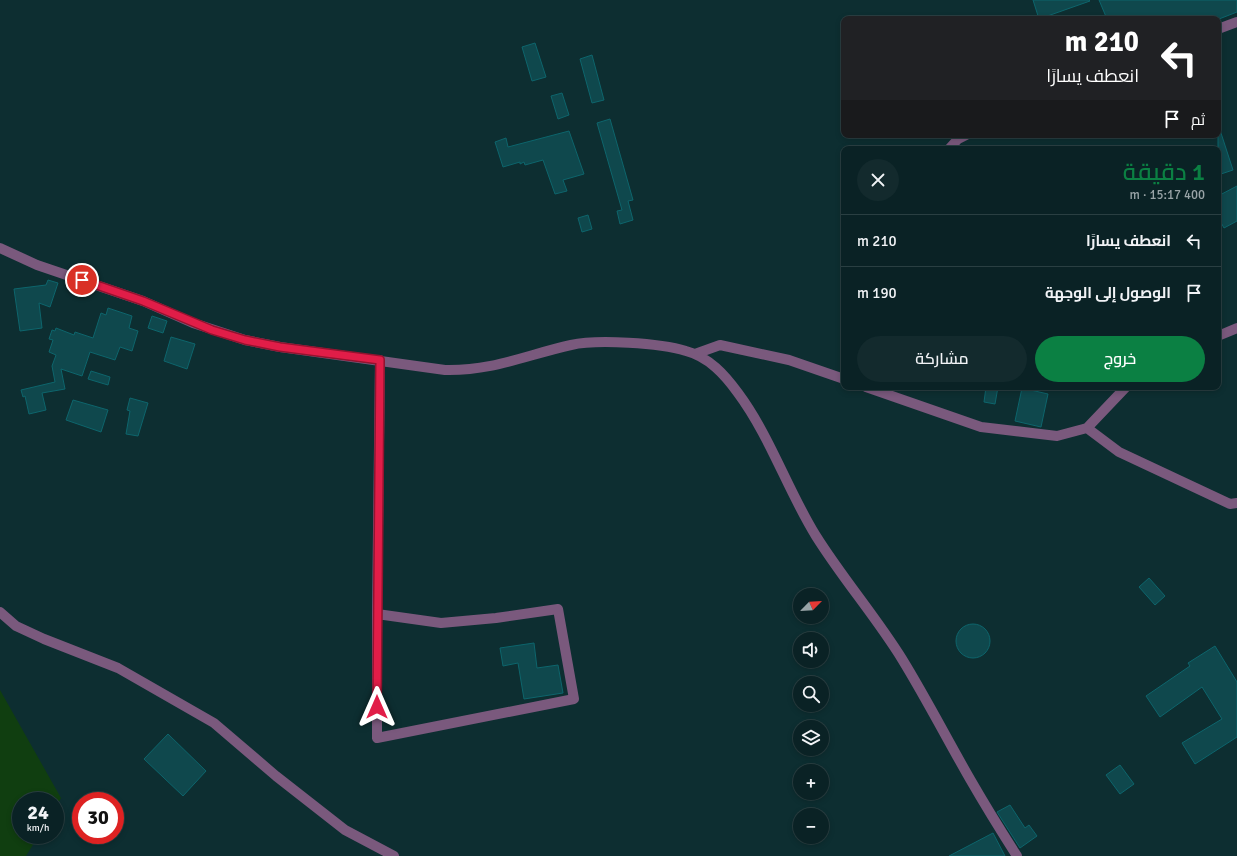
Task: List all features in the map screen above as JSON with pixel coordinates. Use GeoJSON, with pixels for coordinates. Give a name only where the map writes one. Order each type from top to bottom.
{"type":"FeatureCollection","features":[{"type":"Feature","properties":{"kind":"street"},"geometry":{"type":"LineString","coordinates":[[1221,29],[1237,22]]}},
{"type":"Feature","properties":{"kind":"street"},"geometry":{"type":"LineString","coordinates":[[952,146],[960,138]]}},
{"type":"Feature","properties":{"kind":"street"},"geometry":{"type":"LineString","coordinates":[[0,248],[38,265],[143,301],[193,323],[228,335],[280,347],[445,370],[478,369],[494,366],[572,344],[595,342],[669,348],[695,354],[703,358],[718,370],[747,405],[816,535],[846,580],[877,620],[903,660],[977,792],[1017,856]]}},
{"type":"Feature","properties":{"kind":"street"},"geometry":{"type":"LineString","coordinates":[[1221,335],[1237,328]]}},
{"type":"Feature","properties":{"kind":"street"},"geometry":{"type":"LineString","coordinates":[[695,354],[720,345],[789,360],[841,378]]}},
{"type":"Feature","properties":{"kind":"street"},"geometry":{"type":"LineString","coordinates":[[377,614],[441,624],[558,610],[574,699],[377,738],[377,614],[380,360]]}},
{"type":"Feature","properties":{"kind":"street"},"geometry":{"type":"LineString","coordinates":[[875,390],[981,427],[1057,436],[1087,428],[1123,390]]}},
{"type":"Feature","properties":{"kind":"street"},"geometry":{"type":"LineString","coordinates":[[1087,428],[1119,452],[1230,504],[1237,503]]}},
{"type":"Feature","properties":{"kind":"street"},"geometry":{"type":"LineString","coordinates":[[0,612],[16,626],[44,639],[118,668],[214,724],[276,776],[345,830],[394,856]]}},
{"type":"Feature","properties":{"kind":"green space"},"geometry":{"type":"Polygon","coordinates":[[[0,690],[58,792],[12,792],[12,844],[33,844],[26,856],[0,856],[0,690]]]}},
{"type":"Feature","properties":{"kind":"building"},"geometry":{"type":"Polygon","coordinates":[[[1033,0],[1090,1],[1048,16],[1038,16],[1033,0]]]}},
{"type":"Feature","properties":{"kind":"building"},"geometry":{"type":"Polygon","coordinates":[[[1099,0],[1237,0],[1237,12],[1221,18],[1221,16],[1106,16],[1099,0]]]}},
{"type":"Feature","properties":{"kind":"building"},"geometry":{"type":"Polygon","coordinates":[[[535,43],[546,77],[532,81],[522,47],[535,43]]]}},
{"type":"Feature","properties":{"kind":"building"},"geometry":{"type":"Polygon","coordinates":[[[592,55],[604,100],[592,103],[580,59],[592,55]]]}},
{"type":"Feature","properties":{"kind":"building"},"geometry":{"type":"Polygon","coordinates":[[[562,93],[569,115],[558,119],[551,96],[562,93]]]}},
{"type":"Feature","properties":{"kind":"building"},"geometry":{"type":"Polygon","coordinates":[[[610,119],[633,200],[628,201],[633,220],[620,224],[617,211],[622,210],[597,123],[610,119]]]}},
{"type":"Feature","properties":{"kind":"building"},"geometry":{"type":"Polygon","coordinates":[[[569,131],[584,174],[563,180],[567,191],[555,194],[543,160],[525,165],[524,162],[520,164],[520,162],[503,167],[495,142],[506,138],[508,147],[569,131]]]}},
{"type":"Feature","properties":{"kind":"building"},"geometry":{"type":"Polygon","coordinates":[[[1221,133],[1233,170],[1221,174],[1221,146],[1218,146],[1218,138],[1221,138],[1221,133]]]}},
{"type":"Feature","properties":{"kind":"building"},"geometry":{"type":"Polygon","coordinates":[[[1237,186],[1237,221],[1224,228],[1221,222],[1221,194],[1237,186]]]}},
{"type":"Feature","properties":{"kind":"building"},"geometry":{"type":"Polygon","coordinates":[[[588,215],[592,229],[582,232],[578,218],[588,215]]]}},
{"type":"Feature","properties":{"kind":"building"},"geometry":{"type":"Polygon","coordinates":[[[48,280],[58,283],[50,307],[39,303],[42,328],[20,331],[14,289],[46,285],[48,280]]]}},
{"type":"Feature","properties":{"kind":"building"},"geometry":{"type":"Polygon","coordinates":[[[108,308],[132,316],[129,328],[138,331],[132,351],[120,347],[115,360],[90,352],[82,376],[61,369],[65,389],[42,393],[46,410],[29,414],[25,396],[23,397],[21,390],[55,382],[52,366],[56,355],[49,352],[53,340],[49,339],[52,330],[55,331],[56,328],[74,335],[75,332],[93,338],[101,313],[106,315],[108,308]]]}},
{"type":"Feature","properties":{"kind":"building"},"geometry":{"type":"Polygon","coordinates":[[[152,316],[167,321],[163,333],[148,328],[152,316]]]}},
{"type":"Feature","properties":{"kind":"building"},"geometry":{"type":"Polygon","coordinates":[[[171,337],[195,344],[187,369],[164,361],[171,337]]]}},
{"type":"Feature","properties":{"kind":"building"},"geometry":{"type":"Polygon","coordinates":[[[91,371],[110,377],[108,385],[88,379],[91,371]]]}},
{"type":"Feature","properties":{"kind":"building"},"geometry":{"type":"Polygon","coordinates":[[[986,390],[997,390],[995,404],[984,402],[986,390]]]}},
{"type":"Feature","properties":{"kind":"building"},"geometry":{"type":"Polygon","coordinates":[[[1022,390],[1031,390],[1048,394],[1041,427],[1015,421],[1022,390]]]}},
{"type":"Feature","properties":{"kind":"building"},"geometry":{"type":"Polygon","coordinates":[[[130,398],[148,403],[138,436],[126,434],[130,411],[127,410],[130,398]]]}},
{"type":"Feature","properties":{"kind":"building"},"geometry":{"type":"Polygon","coordinates":[[[73,400],[108,410],[101,432],[66,420],[73,400]]]}},
{"type":"Feature","properties":{"kind":"building"},"geometry":{"type":"Polygon","coordinates":[[[1149,578],[1165,596],[1155,605],[1139,587],[1149,578]]]}},
{"type":"Feature","properties":{"kind":"building"},"geometry":{"type":"Polygon","coordinates":[[[973,624],[985,629],[990,641],[985,653],[973,658],[961,653],[956,641],[961,629],[973,624]]]}},
{"type":"Feature","properties":{"kind":"building"},"geometry":{"type":"Polygon","coordinates":[[[534,643],[537,668],[558,665],[563,693],[524,699],[518,663],[503,666],[500,648],[534,643]]]}},
{"type":"Feature","properties":{"kind":"building"},"geometry":{"type":"Polygon","coordinates":[[[1215,646],[1237,682],[1237,737],[1195,764],[1182,743],[1222,719],[1202,687],[1160,717],[1146,696],[1190,666],[1188,663],[1215,646]]]}},
{"type":"Feature","properties":{"kind":"building"},"geometry":{"type":"Polygon","coordinates":[[[168,734],[206,771],[183,796],[144,759],[168,734]]]}},
{"type":"Feature","properties":{"kind":"building"},"geometry":{"type":"Polygon","coordinates":[[[1120,765],[1134,784],[1120,794],[1106,775],[1120,765]]]}},
{"type":"Feature","properties":{"kind":"building"},"geometry":{"type":"Polygon","coordinates":[[[1010,805],[1025,828],[1029,825],[1037,836],[1020,848],[997,812],[1010,805]]]}},
{"type":"Feature","properties":{"kind":"building"},"geometry":{"type":"Polygon","coordinates":[[[993,833],[1005,856],[949,856],[993,833]]]}},
{"type":"Feature","properties":{"kind":"route"},"geometry":{"type":"LineString","coordinates":[[82,280],[143,301],[212,330],[245,340],[280,347],[380,360],[377,707]]}}]}
